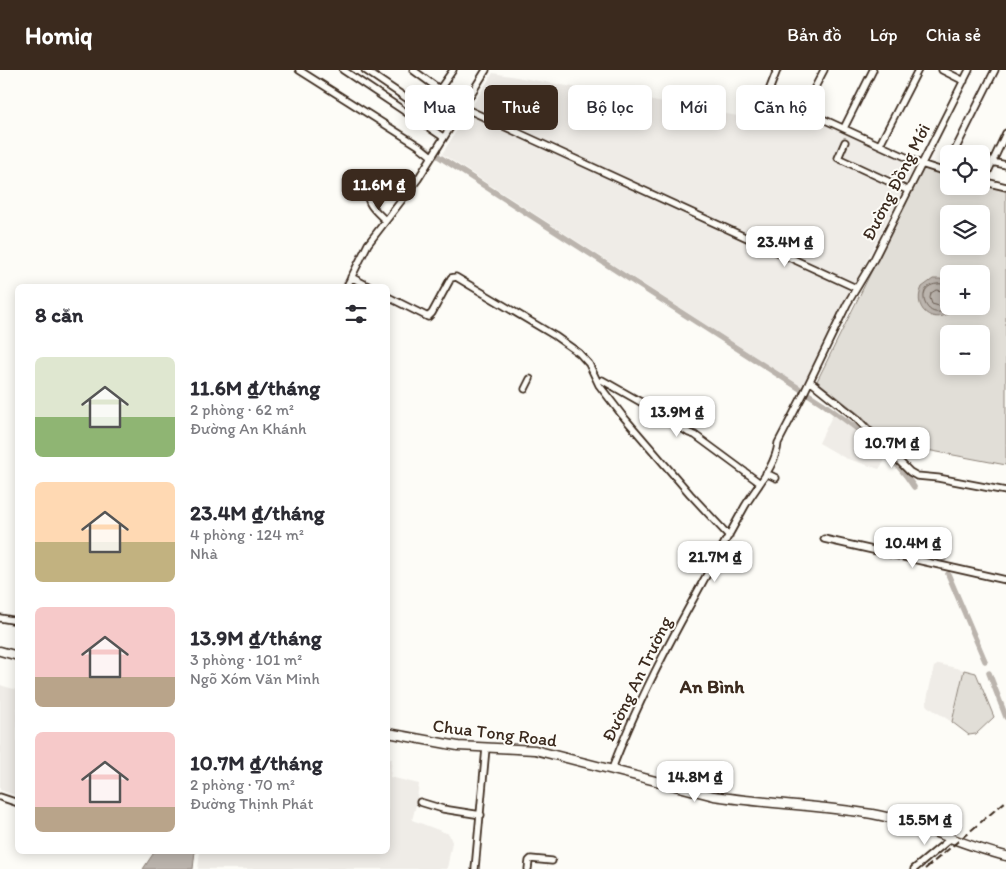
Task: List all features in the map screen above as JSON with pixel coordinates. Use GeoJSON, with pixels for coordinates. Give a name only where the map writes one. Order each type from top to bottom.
{"type":"FeatureCollection","features":[{"type":"Feature","properties":{"kind":"main road"},"geometry":{"type":"LineString","coordinates":[[0,651],[15,655]]}},
{"type":"Feature","properties":{"kind":"main road","name":"Chua Tong Road"},"geometry":{"type":"LineString","coordinates":[[390,733],[458,746],[535,750],[719,797],[845,809],[872,814],[1006,856]]}},
{"type":"Feature","properties":{"kind":"street"},"geometry":{"type":"LineString","coordinates":[[299,70],[418,146],[432,157]]}},
{"type":"Feature","properties":{"kind":"street"},"geometry":{"type":"LineString","coordinates":[[343,70],[444,137]]}},
{"type":"Feature","properties":{"kind":"street"},"geometry":{"type":"LineString","coordinates":[[365,70],[405,96]]}},
{"type":"Feature","properties":{"kind":"street"},"geometry":{"type":"LineString","coordinates":[[413,70],[434,85]]}},
{"type":"Feature","properties":{"kind":"street"},"geometry":{"type":"LineString","coordinates":[[443,85],[453,70]]}},
{"type":"Feature","properties":{"kind":"street"},"geometry":{"type":"LineString","coordinates":[[474,88],[486,70]]}},
{"type":"Feature","properties":{"kind":"street"},"geometry":{"type":"LineString","coordinates":[[771,85],[777,70]]}},
{"type":"Feature","properties":{"kind":"street"},"geometry":{"type":"LineString","coordinates":[[816,85],[824,70]]}},
{"type":"Feature","properties":{"kind":"street"},"geometry":{"type":"LineString","coordinates":[[844,128],[873,70]]}},
{"type":"Feature","properties":{"kind":"street"},"geometry":{"type":"LineString","coordinates":[[880,144],[918,70]]}},
{"type":"Feature","properties":{"kind":"street"},"geometry":{"type":"LineString","coordinates":[[942,70],[964,81]]}},
{"type":"Feature","properties":{"kind":"street","name":"Đường Đồng Mới"},"geometry":{"type":"LineString","coordinates":[[804,393],[969,70]]}},
{"type":"Feature","properties":{"kind":"street"},"geometry":{"type":"LineString","coordinates":[[957,145],[994,70]]}},
{"type":"Feature","properties":{"kind":"street"},"geometry":{"type":"LineString","coordinates":[[474,113],[856,288]]}},
{"type":"Feature","properties":{"kind":"street"},"geometry":{"type":"LineString","coordinates":[[825,119],[921,164],[940,170]]}},
{"type":"Feature","properties":{"kind":"street"},"geometry":{"type":"LineString","coordinates":[[349,281],[368,244],[418,178],[448,130]]}},
{"type":"Feature","properties":{"kind":"street"},"geometry":{"type":"LineString","coordinates":[[990,166],[1006,132]]}},
{"type":"Feature","properties":{"kind":"street"},"geometry":{"type":"LineString","coordinates":[[845,142],[838,158],[907,190]]}},
{"type":"Feature","properties":{"kind":"street"},"geometry":{"type":"LineString","coordinates":[[992,162],[1006,165]]}},
{"type":"Feature","properties":{"kind":"street"},"geometry":{"type":"LineString","coordinates":[[990,184],[1006,187]]}},
{"type":"Feature","properties":{"kind":"street"},"geometry":{"type":"LineString","coordinates":[[368,192],[369,203],[385,220]]}},
{"type":"Feature","properties":{"kind":"street"},"geometry":{"type":"LineString","coordinates":[[390,298],[428,317],[451,278],[456,277],[555,336],[579,353],[589,364],[599,385],[622,415],[729,536]]}},
{"type":"Feature","properties":{"kind":"street"},"geometry":{"type":"LineString","coordinates":[[526,388],[530,379]]}},
{"type":"Feature","properties":{"kind":"street"},"geometry":{"type":"LineString","coordinates":[[602,380],[695,435],[760,482]]}},
{"type":"Feature","properties":{"kind":"street"},"geometry":{"type":"LineString","coordinates":[[808,384],[854,416],[891,459],[917,476],[938,478],[1006,491]]}},
{"type":"Feature","properties":{"kind":"street","name":"Đường An Trường"},"geometry":{"type":"LineString","coordinates":[[612,769],[621,745],[663,655],[766,473],[777,452],[778,443],[804,393]]}},
{"type":"Feature","properties":{"kind":"street"},"geometry":{"type":"LineString","coordinates":[[766,473],[776,478]]}},
{"type":"Feature","properties":{"kind":"street"},"geometry":{"type":"LineString","coordinates":[[824,538],[1006,580]]}},
{"type":"Feature","properties":{"kind":"street"},"geometry":{"type":"LineString","coordinates":[[0,618],[15,620]]}},
{"type":"Feature","properties":{"kind":"street"},"geometry":{"type":"LineString","coordinates":[[475,869],[486,748]]}},
{"type":"Feature","properties":{"kind":"street"},"geometry":{"type":"LineString","coordinates":[[0,797],[15,802]]}},
{"type":"Feature","properties":{"kind":"street"},"geometry":{"type":"LineString","coordinates":[[420,802],[443,809],[481,815]]}},
{"type":"Feature","properties":{"kind":"street"},"geometry":{"type":"LineString","coordinates":[[914,869],[950,839]]}},
{"type":"Feature","properties":{"kind":"street"},"geometry":{"type":"LineString","coordinates":[[528,869],[531,859],[552,861]]}},
{"type":"Feature","properties":{"kind":"shaded area"},"geometry":{"type":"Polygon","coordinates":[[[493,73],[568,86],[568,130],[652,130],[652,101],[662,103],[662,130],[726,130],[726,114],[736,116],[736,130],[825,130],[825,124],[915,166],[802,387],[442,154],[457,130],[474,130],[474,103],[484,87],[484,130],[558,130],[558,85],[485,85],[493,73]]]}},
{"type":"Feature","properties":{"kind":"shaded area"},"geometry":{"type":"Polygon","coordinates":[[[923,168],[940,173],[940,195],[990,195],[990,185],[1006,189],[1006,465],[906,446],[901,457],[860,415],[817,381],[923,168]]]}},
{"type":"Feature","properties":{"kind":"shaded area"},"geometry":{"type":"Polygon","coordinates":[[[833,414],[858,432],[885,460],[879,469],[845,458],[819,443],[833,414]]]}},
{"type":"Feature","properties":{"kind":"shaded area"},"geometry":{"type":"Polygon","coordinates":[[[939,664],[964,670],[952,722],[926,704],[934,667],[939,664]]]}},
{"type":"Feature","properties":{"kind":"shaded area"},"geometry":{"type":"Polygon","coordinates":[[[964,670],[976,673],[994,717],[976,734],[969,735],[952,722],[964,670]]]}},
{"type":"Feature","properties":{"kind":"shaded area"},"geometry":{"type":"Polygon","coordinates":[[[0,685],[15,689],[15,795],[0,790],[0,685]]]}},
{"type":"Feature","properties":{"kind":"shaded area"},"geometry":{"type":"Polygon","coordinates":[[[390,759],[392,759],[390,777],[390,759]]]}},
{"type":"Feature","properties":{"kind":"shaded area"},"geometry":{"type":"Polygon","coordinates":[[[390,777],[419,784],[412,820],[449,834],[452,842],[447,869],[198,869],[200,854],[390,854],[390,777]]]}},
{"type":"Feature","properties":{"kind":"water"},"geometry":{"type":"Polygon","coordinates":[[[933,279],[940,279],[940,315],[944,315],[935,317],[923,310],[919,296],[922,287],[933,279]]]}},
{"type":"Feature","properties":{"kind":"water"},"geometry":{"type":"Polygon","coordinates":[[[153,854],[195,854],[193,869],[143,869],[153,854]]]}},
{"type":"Feature","properties":{"kind":"waterway"},"geometry":{"type":"LineString","coordinates":[[421,145],[822,403],[884,451],[914,487]]}},
{"type":"Feature","properties":{"kind":"waterway"},"geometry":{"type":"LineString","coordinates":[[935,539],[944,559]]}},
{"type":"Feature","properties":{"kind":"waterway"},"geometry":{"type":"LineString","coordinates":[[948,574],[985,661]]}},
{"type":"Feature","properties":{"kind":"waterway"},"geometry":{"type":"LineString","coordinates":[[989,673],[1006,717]]}},
{"type":"Feature","properties":{"kind":"railway"},"geometry":{"type":"LineString","coordinates":[[925,869],[1006,801]]}},
{"type":"Feature","properties":{"kind":"district","name":"An Bình"},"geometry":{"type":"Point","coordinates":[712,686]}}]}
